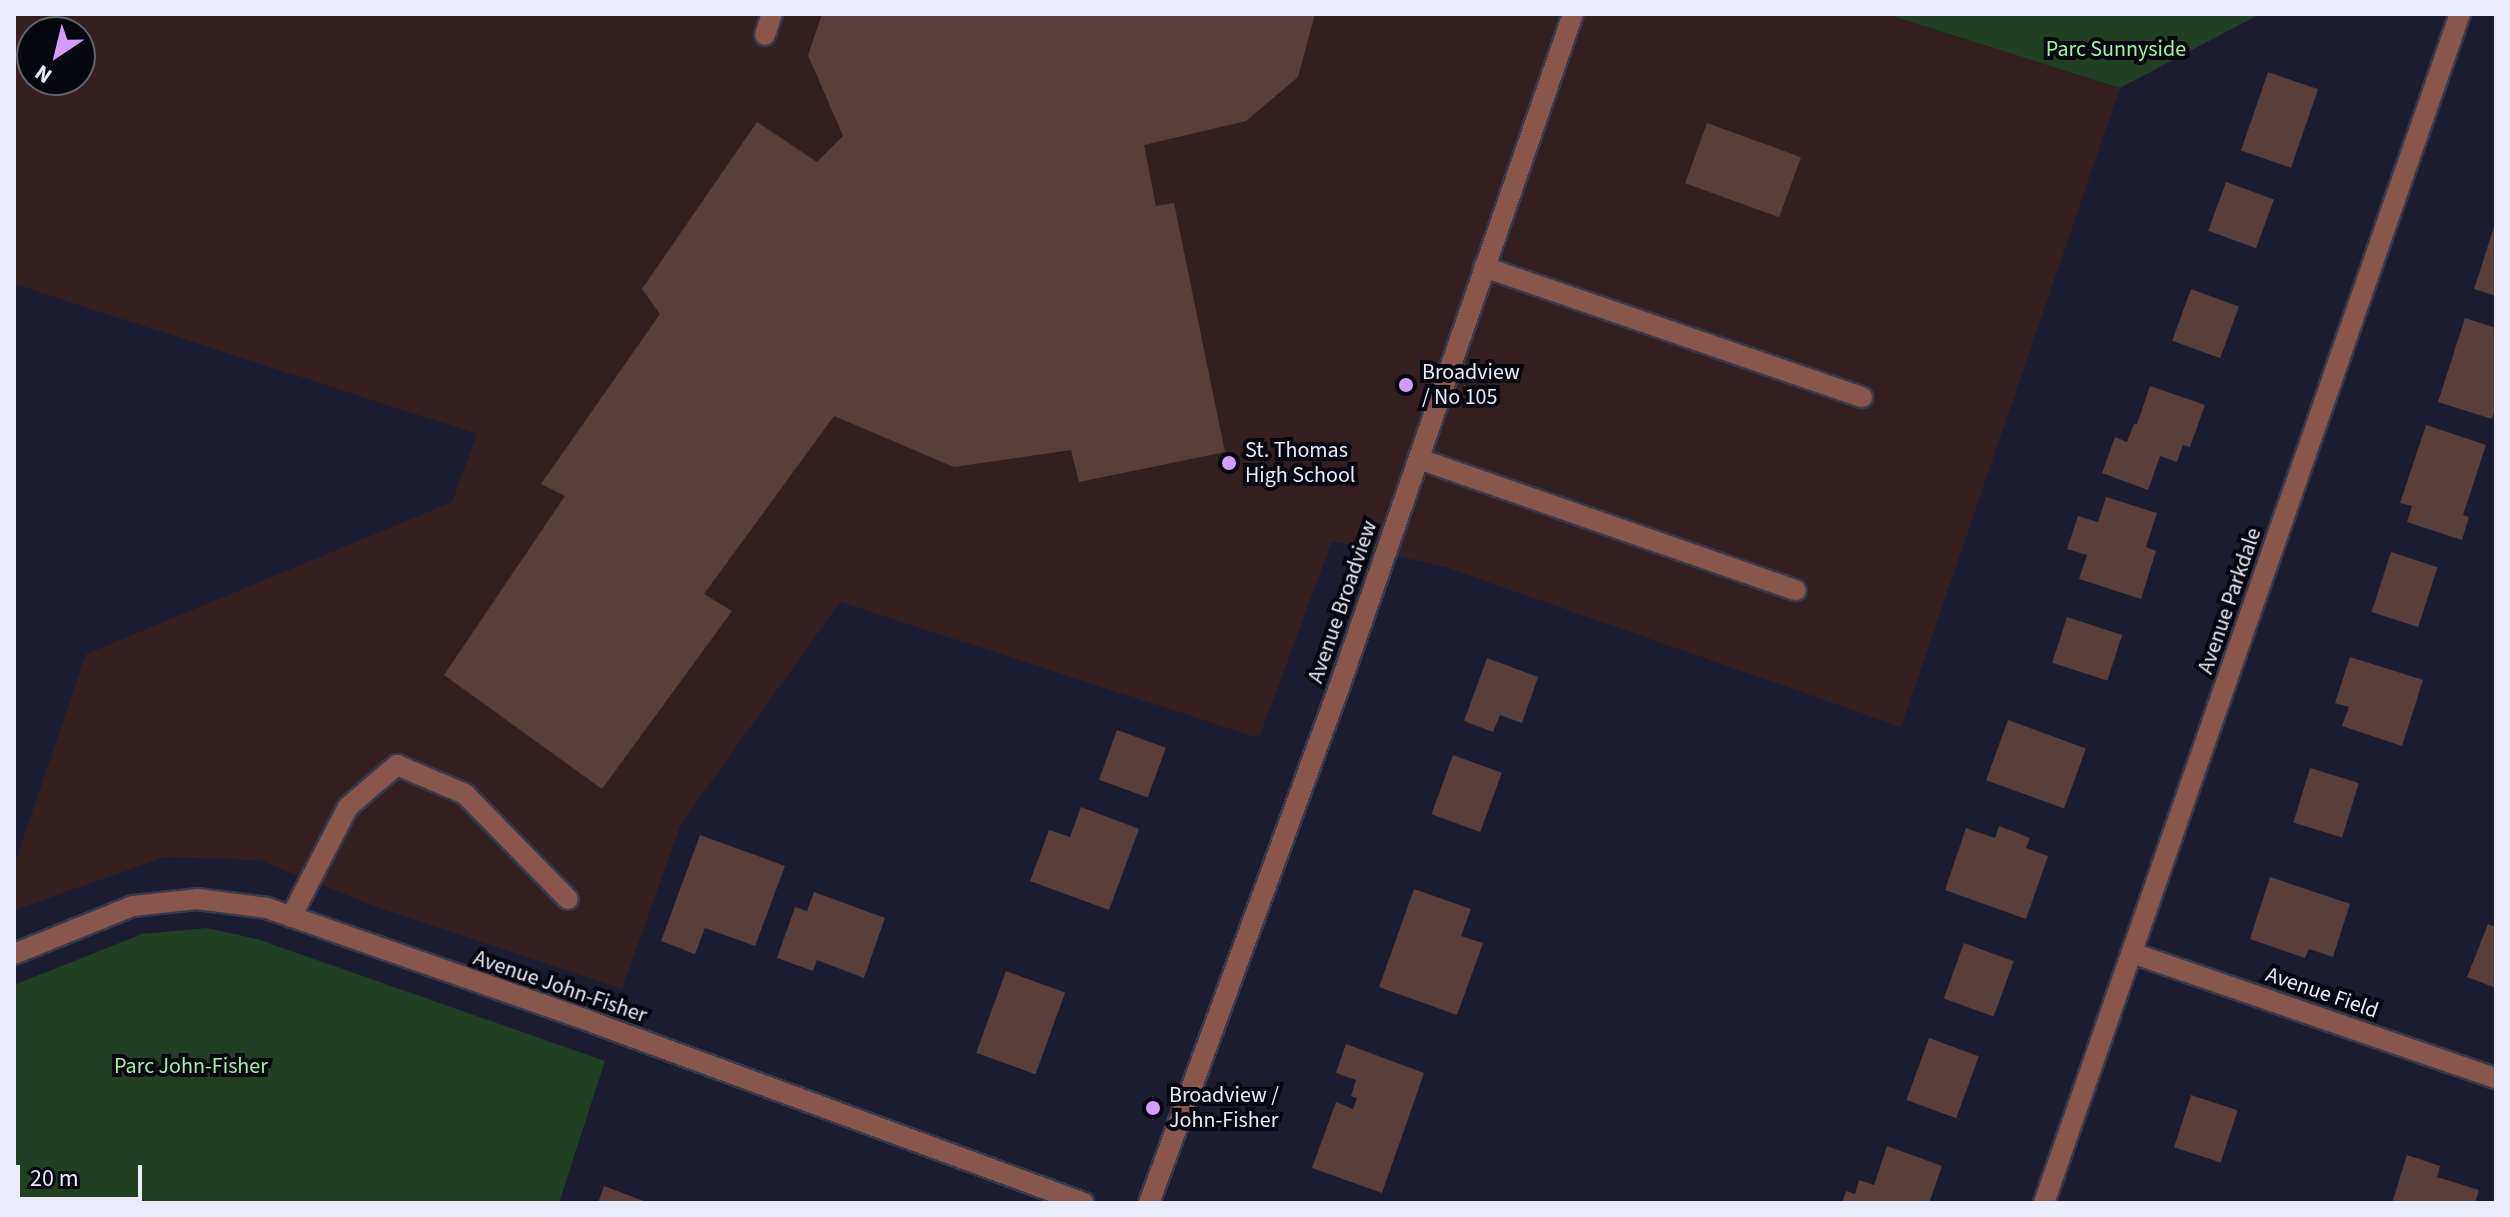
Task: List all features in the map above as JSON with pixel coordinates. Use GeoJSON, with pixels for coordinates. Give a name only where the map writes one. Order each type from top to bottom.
{"type":"FeatureCollection","features":[{"type":"Feature","properties":{"kind":"street"},"geometry":{"type":"LineString","coordinates":[[765,35],[772,14]]}},
{"type":"Feature","properties":{"kind":"street","name":"Avenue Broadview"},"geometry":{"type":"LineString","coordinates":[[1149,1203],[1340,685],[1573,14]]}},
{"type":"Feature","properties":{"kind":"street","name":"Avenue Parkdale"},"geometry":{"type":"LineString","coordinates":[[2044,1203],[2460,14]]}},
{"type":"Feature","properties":{"kind":"street"},"geometry":{"type":"LineString","coordinates":[[1484,267],[1862,397]]}},
{"type":"Feature","properties":{"kind":"street"},"geometry":{"type":"LineString","coordinates":[[1419,459],[1796,590]]}},
{"type":"Feature","properties":{"kind":"street"},"geometry":{"type":"LineString","coordinates":[[291,917],[348,807],[397,765],[465,794],[568,899]]}},
{"type":"Feature","properties":{"kind":"street","name":"Avenue John-Fisher"},"geometry":{"type":"LineString","coordinates":[[14,954],[133,906],[197,899],[267,908],[589,1021],[1084,1203]]}},
{"type":"Feature","properties":{"kind":"street","name":"Avenue Field"},"geometry":{"type":"LineString","coordinates":[[2132,953],[2496,1078]]}},
{"type":"Feature","properties":{"kind":"shaded area","name":"St. Thomas High School"},"geometry":{"type":"Polygon","coordinates":[[[14,14],[1886,14],[2120,88],[1901,727],[1445,567],[1332,541],[1259,738],[840,602],[681,824],[622,989],[374,906],[259,860],[165,857],[15,910],[15,863],[86,654],[452,502],[477,434],[14,284],[14,14]]]}},
{"type":"Feature","properties":{"kind":"green space","name":"Parc Sunnyside"},"geometry":{"type":"Polygon","coordinates":[[[1886,14],[2260,14],[2120,88],[1886,14]]]}},
{"type":"Feature","properties":{"kind":"green space","name":"Parc John-Fisher"},"geometry":{"type":"Polygon","coordinates":[[[207,928],[257,939],[605,1061],[559,1203],[14,1203],[14,985],[142,934],[207,928]]]}},
{"type":"Feature","properties":{"kind":"building"},"geometry":{"type":"Polygon","coordinates":[[[822,14],[1315,14],[1298,77],[1246,121],[1144,145],[1156,206],[1174,203],[1225,452],[1079,482],[1071,450],[954,467],[834,416],[704,594],[732,611],[602,789],[444,675],[565,496],[541,484],[660,314],[642,289],[757,122],[817,162],[843,136],[808,55],[822,14]]]}},
{"type":"Feature","properties":{"kind":"building"},"geometry":{"type":"Polygon","coordinates":[[[2268,72],[2318,89],[2291,168],[2241,150],[2268,72]]]}},
{"type":"Feature","properties":{"kind":"building"},"geometry":{"type":"Polygon","coordinates":[[[1707,123],[1801,157],[1779,217],[1685,183],[1707,123]]]}},
{"type":"Feature","properties":{"kind":"building"},"geometry":{"type":"Polygon","coordinates":[[[2226,182],[2274,199],[2256,248],[2208,231],[2226,182]]]}},
{"type":"Feature","properties":{"kind":"building"},"geometry":{"type":"Polygon","coordinates":[[[2496,224],[2496,296],[2474,289],[2496,224]]]}},
{"type":"Feature","properties":{"kind":"building"},"geometry":{"type":"Polygon","coordinates":[[[2191,289],[2239,306],[2220,358],[2172,341],[2191,289]]]}},
{"type":"Feature","properties":{"kind":"building"},"geometry":{"type":"Polygon","coordinates":[[[2465,318],[2496,328],[2496,405],[2492,419],[2438,402],[2465,318]]]}},
{"type":"Feature","properties":{"kind":"building"},"geometry":{"type":"Polygon","coordinates":[[[2150,386],[2205,405],[2190,447],[2183,445],[2177,462],[2160,456],[2148,490],[2102,473],[2115,437],[2127,442],[2134,424],[2137,424],[2150,386]]]}},
{"type":"Feature","properties":{"kind":"building"},"geometry":{"type":"Polygon","coordinates":[[[2426,425],[2486,445],[2463,515],[2469,517],[2462,540],[2407,522],[2412,506],[2400,503],[2426,425]]]}},
{"type":"Feature","properties":{"kind":"building"},"geometry":{"type":"Polygon","coordinates":[[[2106,497],[2157,513],[2146,547],[2156,551],[2141,599],[2079,579],[2087,555],[2067,549],[2078,516],[2098,522],[2106,497]]]}},
{"type":"Feature","properties":{"kind":"building"},"geometry":{"type":"Polygon","coordinates":[[[2391,552],[2438,567],[2418,627],[2372,612],[2391,552]]]}},
{"type":"Feature","properties":{"kind":"building"},"geometry":{"type":"Polygon","coordinates":[[[2067,617],[2122,635],[2107,681],[2052,663],[2067,617]]]}},
{"type":"Feature","properties":{"kind":"building"},"geometry":{"type":"Polygon","coordinates":[[[2350,657],[2423,680],[2402,746],[2342,726],[2349,707],[2335,703],[2350,657]]]}},
{"type":"Feature","properties":{"kind":"building"},"geometry":{"type":"Polygon","coordinates":[[[1487,658],[1538,677],[1522,723],[1500,715],[1493,732],[1464,721],[1487,658]]]}},
{"type":"Feature","properties":{"kind":"building"},"geometry":{"type":"Polygon","coordinates":[[[2008,720],[2086,748],[2064,809],[1986,780],[2008,720]]]}},
{"type":"Feature","properties":{"kind":"building"},"geometry":{"type":"Polygon","coordinates":[[[1117,730],[1166,748],[1148,798],[1099,780],[1117,730]]]}},
{"type":"Feature","properties":{"kind":"building"},"geometry":{"type":"Polygon","coordinates":[[[1453,755],[1502,773],[1480,832],[1431,814],[1453,755]]]}},
{"type":"Feature","properties":{"kind":"building"},"geometry":{"type":"Polygon","coordinates":[[[2310,768],[2359,783],[2342,837],[2293,823],[2310,768]]]}},
{"type":"Feature","properties":{"kind":"building"},"geometry":{"type":"Polygon","coordinates":[[[1081,807],[1139,829],[1109,910],[1030,881],[1049,830],[1070,837],[1081,807]]]}},
{"type":"Feature","properties":{"kind":"building"},"geometry":{"type":"Polygon","coordinates":[[[1999,826],[2030,838],[2026,848],[2048,856],[2026,919],[1945,890],[1966,828],[1995,838],[1999,826]]]}},
{"type":"Feature","properties":{"kind":"building"},"geometry":{"type":"Polygon","coordinates":[[[700,835],[785,866],[755,946],[705,928],[695,954],[661,941],[700,835]]]}},
{"type":"Feature","properties":{"kind":"building"},"geometry":{"type":"Polygon","coordinates":[[[2270,877],[2350,904],[2333,957],[2309,949],[2305,958],[2250,939],[2270,877]]]}},
{"type":"Feature","properties":{"kind":"building"},"geometry":{"type":"Polygon","coordinates":[[[1414,889],[1471,909],[1461,936],[1483,943],[1457,1015],[1379,987],[1414,889]]]}},
{"type":"Feature","properties":{"kind":"building"},"geometry":{"type":"Polygon","coordinates":[[[814,892],[885,918],[864,978],[817,960],[813,971],[777,958],[795,907],[807,911],[814,892]]]}},
{"type":"Feature","properties":{"kind":"building"},"geometry":{"type":"Polygon","coordinates":[[[2488,924],[2496,927],[2496,988],[2467,977],[2488,924]]]}},
{"type":"Feature","properties":{"kind":"building"},"geometry":{"type":"Polygon","coordinates":[[[1964,943],[2014,961],[1994,1017],[1944,998],[1964,943]]]}},
{"type":"Feature","properties":{"kind":"building"},"geometry":{"type":"Polygon","coordinates":[[[1006,971],[1065,993],[1035,1074],[976,1053],[1006,971]]]}},
{"type":"Feature","properties":{"kind":"building"},"geometry":{"type":"Polygon","coordinates":[[[1929,1038],[1979,1056],[1956,1118],[1906,1100],[1929,1038]]]}},
{"type":"Feature","properties":{"kind":"building"},"geometry":{"type":"Polygon","coordinates":[[[1346,1044],[1424,1073],[1382,1193],[1312,1168],[1336,1102],[1353,1109],[1357,1098],[1351,1096],[1356,1080],[1336,1073],[1346,1044]]]}},
{"type":"Feature","properties":{"kind":"building"},"geometry":{"type":"Polygon","coordinates":[[[2191,1095],[2238,1110],[2221,1162],[2174,1147],[2191,1095]]]}},
{"type":"Feature","properties":{"kind":"building"},"geometry":{"type":"Polygon","coordinates":[[[1887,1146],[1942,1166],[1929,1203],[1842,1203],[1846,1191],[1855,1194],[1859,1180],[1874,1185],[1887,1146]]]}},
{"type":"Feature","properties":{"kind":"building"},"geometry":{"type":"Polygon","coordinates":[[[2407,1155],[2440,1166],[2437,1177],[2479,1190],[2475,1203],[2392,1203],[2407,1155]]]}},
{"type":"Feature","properties":{"kind":"building"},"geometry":{"type":"Polygon","coordinates":[[[604,1186],[649,1203],[598,1203],[604,1186]]]}},
{"type":"Feature","properties":{"kind":"place","name":"Broadview / No 105"},"geometry":{"type":"Point","coordinates":[1406,385]}},
{"type":"Feature","properties":{"kind":"place","name":"St. Thomas High School"},"geometry":{"type":"Point","coordinates":[1229,463]}},
{"type":"Feature","properties":{"kind":"place","name":"Broadview / John-Fisher"},"geometry":{"type":"Point","coordinates":[1153,1108]}}]}
